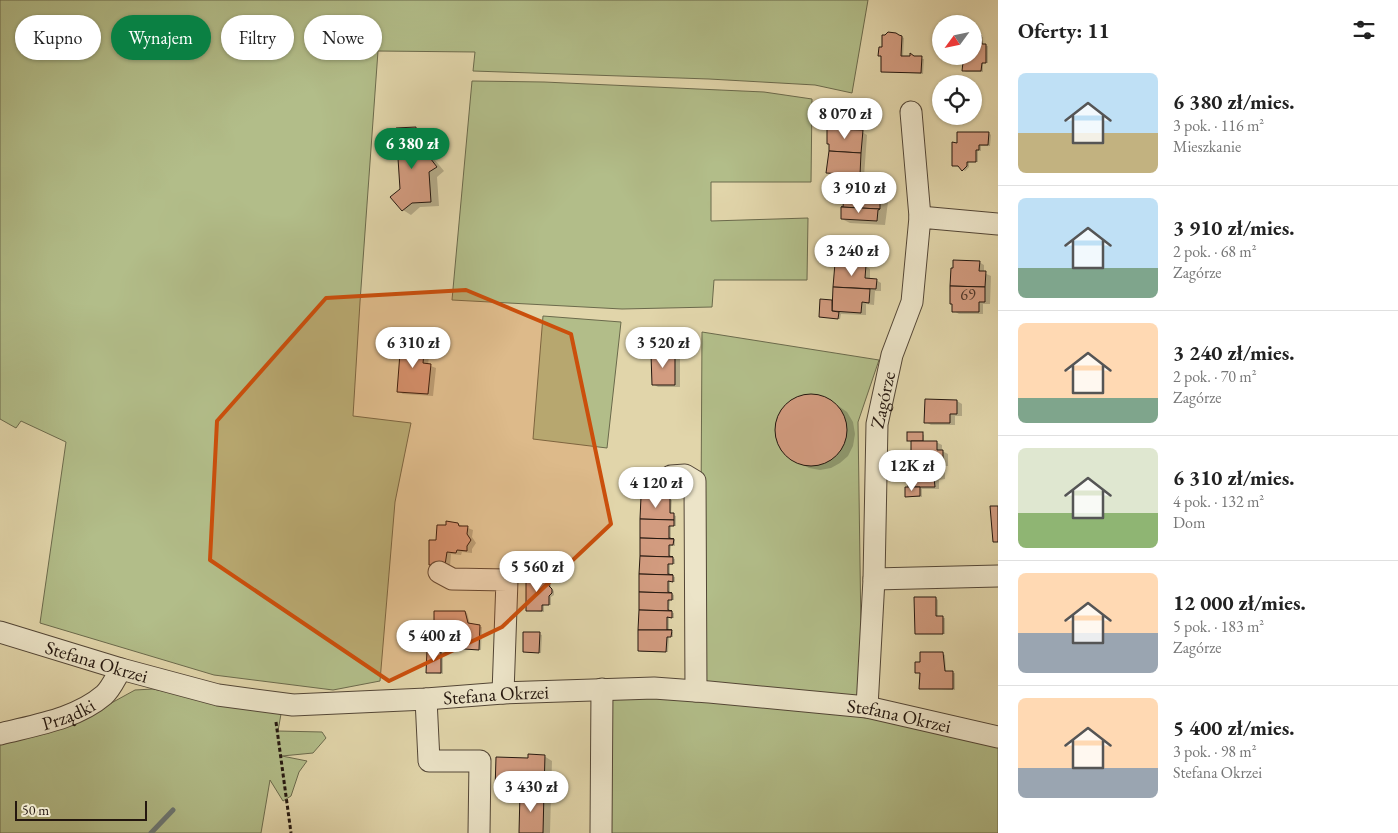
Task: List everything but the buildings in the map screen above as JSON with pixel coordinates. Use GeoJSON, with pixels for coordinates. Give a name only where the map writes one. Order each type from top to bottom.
{"type":"FeatureCollection","features":[{"type":"Feature","properties":{"kind":"street","name":"Zagórze"},"geometry":{"type":"LineString","coordinates":[[867,707],[874,579],[877,424],[892,355],[912,302],[920,217],[911,112]]}},
{"type":"Feature","properties":{"kind":"street"},"geometry":{"type":"LineString","coordinates":[[920,217],[998,224]]}},
{"type":"Feature","properties":{"kind":"street"},"geometry":{"type":"LineString","coordinates":[[671,476],[685,475],[695,482],[696,691]]}},
{"type":"Feature","properties":{"kind":"street"},"geometry":{"type":"LineString","coordinates":[[439,572],[452,579],[507,580],[503,693]]}},
{"type":"Feature","properties":{"kind":"street"},"geometry":{"type":"LineString","coordinates":[[874,579],[998,576]]}},
{"type":"Feature","properties":{"kind":"street","name":"Stefana Okrzei"},"geometry":{"type":"LineString","coordinates":[[0,632],[121,669],[218,695],[293,705],[503,693],[654,688],[867,707],[998,737]]}},
{"type":"Feature","properties":{"kind":"street","name":"Prządki"},"geometry":{"type":"LineString","coordinates":[[0,734],[68,716],[87,707],[106,694],[121,669]]}},
{"type":"Feature","properties":{"kind":"street"},"geometry":{"type":"LineString","coordinates":[[601,833],[602,689]]}},
{"type":"Feature","properties":{"kind":"street"},"geometry":{"type":"LineString","coordinates":[[426,698],[429,761],[480,761],[479,833]]}},
{"type":"Feature","properties":{"kind":"path"},"geometry":{"type":"LineString","coordinates":[[274,702],[291,833]]}},
{"type":"Feature","properties":{"kind":"highlighted area"},"geometry":{"type":"Polygon","coordinates":[[[466,290],[571,334],[611,524],[502,627],[389,681],[210,560],[217,421],[326,298],[466,290]]]}},
{"type":"Feature","properties":{"kind":"green space"},"geometry":{"type":"Polygon","coordinates":[[[0,0],[868,0],[852,93],[815,85],[709,79],[473,71],[475,52],[382,51],[382,15],[304,15],[304,60],[377,60],[353,416],[411,423],[395,502],[380,681],[333,690],[214,675],[40,623],[66,442],[21,421],[16,428],[0,419],[0,0]]]}},
{"type":"Feature","properties":{"kind":"green space"},"geometry":{"type":"Polygon","coordinates":[[[472,81],[544,82],[764,92],[812,99],[811,182],[711,182],[711,221],[808,218],[807,280],[714,280],[712,307],[622,309],[452,300],[472,81]]]}},
{"type":"Feature","properties":{"kind":"green space"},"geometry":{"type":"Polygon","coordinates":[[[543,316],[621,322],[607,448],[533,439],[543,316]]]}},
{"type":"Feature","properties":{"kind":"green space"},"geometry":{"type":"Polygon","coordinates":[[[702,332],[879,360],[858,422],[862,702],[700,685],[702,332]]]}},
{"type":"Feature","properties":{"kind":"green space"},"geometry":{"type":"Polygon","coordinates":[[[153,689],[281,714],[278,731],[322,732],[326,738],[313,753],[282,756],[307,761],[299,772],[291,796],[283,801],[270,780],[261,833],[0,833],[0,744],[84,718],[135,690],[153,689]]]}},
{"type":"Feature","properties":{"kind":"green space"},"geometry":{"type":"Polygon","coordinates":[[[709,692],[998,737],[998,833],[608,833],[611,700],[709,692]]]}},
{"type":"Feature","properties":{"kind":"waterway"},"geometry":{"type":"LineString","coordinates":[[151,833],[173,810]]}}]}
